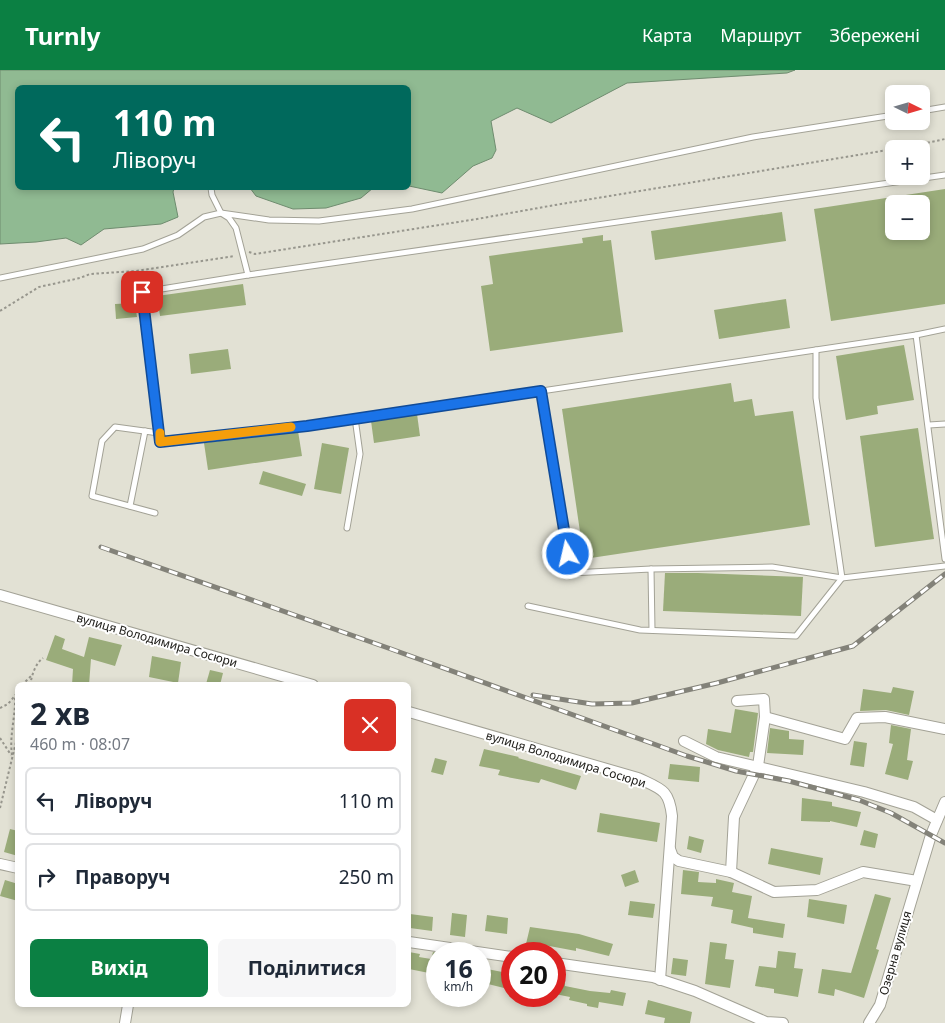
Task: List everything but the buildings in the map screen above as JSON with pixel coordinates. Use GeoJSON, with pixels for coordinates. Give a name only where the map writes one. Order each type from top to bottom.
{"type":"FeatureCollection","features":[{"type":"Feature","properties":{"kind":"street","name":"вулиця Володимира Сосюри"},"geometry":{"type":"LineString","coordinates":[[0,595],[303,682]]}},
{"type":"Feature","properties":{"kind":"street"},"geometry":{"type":"LineString","coordinates":[[732,872],[734,817],[758,766],[765,717],[764,699],[737,701]]}},
{"type":"Feature","properties":{"kind":"street","name":"вулиця Володимира Сосюри"},"geometry":{"type":"LineString","coordinates":[[411,713],[638,778],[661,789],[671,800],[672,816],[660,980]]}},
{"type":"Feature","properties":{"kind":"street"},"geometry":{"type":"LineString","coordinates":[[765,717],[845,739],[857,718],[885,717],[945,729]]}},
{"type":"Feature","properties":{"kind":"street"},"geometry":{"type":"LineString","coordinates":[[684,741],[716,756],[906,804],[937,820]]}},
{"type":"Feature","properties":{"kind":"street","name":"Озерна вулиця"},"geometry":{"type":"LineString","coordinates":[[869,1023],[880,1005],[931,835],[945,802]]}},
{"type":"Feature","properties":{"kind":"street"},"geometry":{"type":"LineString","coordinates":[[670,849],[673,856],[679,861],[732,872],[774,892],[817,890],[863,872],[917,881]]}},
{"type":"Feature","properties":{"kind":"street"},"geometry":{"type":"LineString","coordinates":[[0,864],[15,867]]}},
{"type":"Feature","properties":{"kind":"street"},"geometry":{"type":"LineString","coordinates":[[411,942],[501,955]]}},
{"type":"Feature","properties":{"kind":"street"},"geometry":{"type":"LineString","coordinates":[[566,965],[660,980],[695,991],[765,1022],[783,1023]]}},
{"type":"Feature","properties":{"kind":"street"},"geometry":{"type":"LineString","coordinates":[[125,1023],[128,1007]]}},
{"type":"Feature","properties":{"kind":"lane"},"geometry":{"type":"LineString","coordinates":[[930,110],[945,107]]}},
{"type":"Feature","properties":{"kind":"lane"},"geometry":{"type":"LineString","coordinates":[[0,278],[143,249],[178,234],[204,217],[221,213],[269,220],[319,221],[412,209],[753,137],[885,116]]}},
{"type":"Feature","properties":{"kind":"lane"},"geometry":{"type":"LineString","coordinates":[[945,175],[248,275],[142,292],[160,442],[355,418],[541,391],[916,335],[945,328]]}},
{"type":"Feature","properties":{"kind":"lane"},"geometry":{"type":"LineString","coordinates":[[211,190],[221,213],[229,218],[236,228],[248,275]]}},
{"type":"Feature","properties":{"kind":"lane"},"geometry":{"type":"LineString","coordinates":[[916,335],[945,559]]}},
{"type":"Feature","properties":{"kind":"lane"},"geometry":{"type":"LineString","coordinates":[[528,606],[640,630],[796,636],[842,578],[816,398],[816,350]]}},
{"type":"Feature","properties":{"kind":"lane"},"geometry":{"type":"LineString","coordinates":[[541,391],[571,572],[651,568],[772,567],[842,578],[945,566]]}},
{"type":"Feature","properties":{"kind":"lane"},"geometry":{"type":"LineString","coordinates":[[347,528],[360,454],[355,418]]}},
{"type":"Feature","properties":{"kind":"lane"},"geometry":{"type":"LineString","coordinates":[[929,425],[945,424]]}},
{"type":"Feature","properties":{"kind":"lane"},"geometry":{"type":"LineString","coordinates":[[155,513],[92,496],[102,441],[115,427],[160,433]]}},
{"type":"Feature","properties":{"kind":"lane"},"geometry":{"type":"LineString","coordinates":[[130,506],[145,431]]}},
{"type":"Feature","properties":{"kind":"lane"},"geometry":{"type":"LineString","coordinates":[[651,568],[652,630]]}},
{"type":"Feature","properties":{"kind":"path"},"geometry":{"type":"LineString","coordinates":[[930,143],[945,140]]}},
{"type":"Feature","properties":{"kind":"path"},"geometry":{"type":"LineString","coordinates":[[0,311],[39,287],[90,274],[136,271],[250,252],[255,254],[885,150]]}},
{"type":"Feature","properties":{"kind":"path"},"geometry":{"type":"LineString","coordinates":[[25,682],[43,658]]}},
{"type":"Feature","properties":{"kind":"path"},"geometry":{"type":"LineString","coordinates":[[31,682],[32,674]]}},
{"type":"Feature","properties":{"kind":"path"},"geometry":{"type":"LineString","coordinates":[[0,708],[8,704],[15,696]]}},
{"type":"Feature","properties":{"kind":"path"},"geometry":{"type":"LineString","coordinates":[[12,758],[10,745],[15,713]]}},
{"type":"Feature","properties":{"kind":"path"},"geometry":{"type":"LineString","coordinates":[[0,738],[12,758]]}},
{"type":"Feature","properties":{"kind":"path"},"geometry":{"type":"LineString","coordinates":[[0,808],[15,746]]}},
{"type":"Feature","properties":{"kind":"shaded area"},"geometry":{"type":"Polygon","coordinates":[[[0,70],[795,70],[787,73],[627,83],[551,123],[517,108],[491,121],[496,150],[492,158],[473,166],[442,193],[411,186],[411,85],[15,85],[15,190],[174,190],[178,217],[161,224],[104,229],[81,245],[66,238],[0,244],[0,70]]]}},
{"type":"Feature","properties":{"kind":"shaded area"},"geometry":{"type":"Polygon","coordinates":[[[252,190],[371,190],[361,198],[326,208],[293,209],[256,196],[252,190]]]}},
{"type":"Feature","properties":{"kind":"railway"},"geometry":{"type":"LineString","coordinates":[[101,547],[687,756],[736,771],[789,781],[859,800],[891,813],[945,843]]}},
{"type":"Feature","properties":{"kind":"railway"},"geometry":{"type":"LineString","coordinates":[[533,695],[592,704],[632,703],[717,683],[853,646],[945,574]]}},
{"type":"Feature","properties":{"kind":"slow traffic"},"geometry":{"type":"LineString","coordinates":[[160,433],[160,442],[291,427]]}},
{"type":"Feature","properties":{"kind":"route"},"geometry":{"type":"LineString","coordinates":[[142,292],[160,442],[307,426],[541,391],[568,554]]}}]}
